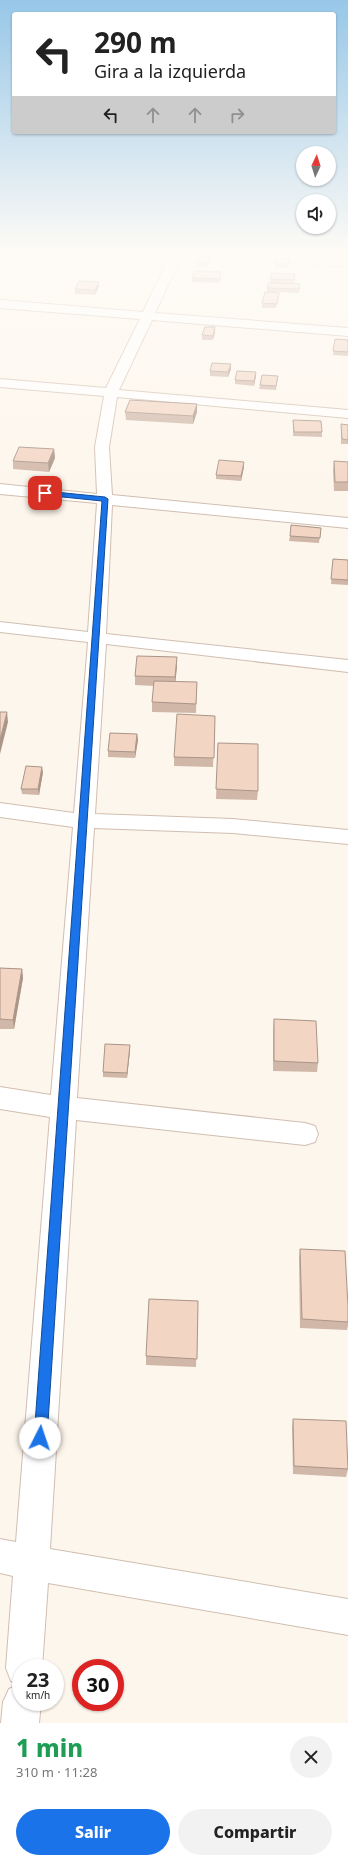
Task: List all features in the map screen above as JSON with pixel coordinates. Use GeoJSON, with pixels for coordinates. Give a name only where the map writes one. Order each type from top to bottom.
{"type":"FeatureCollection","features":[{"type":"Feature","properties":{"kind":"street"},"geometry":{"type":"LineString","coordinates":[[23,1659],[16,1559],[64,1108],[97,637],[105,499],[102,447],[111,393],[139,335]]}},
{"type":"Feature","properties":{"kind":"street"},"geometry":{"type":"LineString","coordinates":[[0,383],[348,414]]}},
{"type":"Feature","properties":{"kind":"street"},"geometry":{"type":"LineString","coordinates":[[0,489],[348,523]]}},
{"type":"Feature","properties":{"kind":"street"},"geometry":{"type":"LineString","coordinates":[[0,627],[348,666]]}},
{"type":"Feature","properties":{"kind":"street"},"geometry":{"type":"LineString","coordinates":[[0,810],[84,820],[233,826],[348,837]]}},
{"type":"Feature","properties":{"kind":"street"},"geometry":{"type":"LineString","coordinates":[[0,1098],[64,1108],[305,1134]]}},
{"type":"Feature","properties":{"kind":"street"},"geometry":{"type":"LineString","coordinates":[[16,1559],[348,1617]]}},
{"type":"Feature","properties":{"kind":"street"},"geometry":{"type":"LineString","coordinates":[[20,1723],[21,1711]]}},
{"type":"Feature","properties":{"kind":"building"},"geometry":{"type":"Polygon","coordinates":[[[335,339],[348,340],[348,352],[333,351],[335,339]]]}},
{"type":"Feature","properties":{"kind":"building"},"geometry":{"type":"Polygon","coordinates":[[[212,363],[231,364],[228,372],[210,371],[212,363]]]}},
{"type":"Feature","properties":{"kind":"building"},"geometry":{"type":"Polygon","coordinates":[[[237,371],[256,372],[254,381],[235,380],[237,371]]]}},
{"type":"Feature","properties":{"kind":"building"},"geometry":{"type":"Polygon","coordinates":[[[262,375],[278,376],[276,386],[260,385],[262,375]]]}},
{"type":"Feature","properties":{"kind":"building"},"geometry":{"type":"Polygon","coordinates":[[[130,400],[197,404],[193,416],[125,412],[130,400]]]}},
{"type":"Feature","properties":{"kind":"building"},"geometry":{"type":"Polygon","coordinates":[[[293,420],[321,421],[322,432],[294,432],[293,420]]]}},
{"type":"Feature","properties":{"kind":"building"},"geometry":{"type":"Polygon","coordinates":[[[341,424],[348,425],[348,440],[342,439],[341,424]]]}},
{"type":"Feature","properties":{"kind":"building"},"geometry":{"type":"Polygon","coordinates":[[[19,447],[54,449],[48,463],[13,461],[19,447]]]}},
{"type":"Feature","properties":{"kind":"building"},"geometry":{"type":"Polygon","coordinates":[[[219,460],[244,462],[241,476],[216,475],[219,460]]]}},
{"type":"Feature","properties":{"kind":"building"},"geometry":{"type":"Polygon","coordinates":[[[334,461],[348,462],[348,482],[335,482],[334,461]]]}},
{"type":"Feature","properties":{"kind":"building"},"geometry":{"type":"Polygon","coordinates":[[[291,525],[321,528],[320,538],[290,536],[291,525]]]}},
{"type":"Feature","properties":{"kind":"building"},"geometry":{"type":"Polygon","coordinates":[[[333,559],[348,560],[348,580],[331,579],[333,559]]]}},
{"type":"Feature","properties":{"kind":"building"},"geometry":{"type":"Polygon","coordinates":[[[137,656],[177,657],[175,677],[135,676],[137,656]]]}},
{"type":"Feature","properties":{"kind":"building"},"geometry":{"type":"Polygon","coordinates":[[[154,681],[197,682],[196,704],[152,702],[154,681]]]}},
{"type":"Feature","properties":{"kind":"building"},"geometry":{"type":"Polygon","coordinates":[[[0,712],[7,712],[0,740],[0,712]]]}},
{"type":"Feature","properties":{"kind":"building"},"geometry":{"type":"Polygon","coordinates":[[[177,714],[215,716],[214,758],[174,757],[177,714]]]}},
{"type":"Feature","properties":{"kind":"building"},"geometry":{"type":"Polygon","coordinates":[[[110,733],[137,734],[135,752],[108,751],[110,733]]]}},
{"type":"Feature","properties":{"kind":"building"},"geometry":{"type":"Polygon","coordinates":[[[218,743],[258,744],[258,791],[216,789],[218,743]]]}},
{"type":"Feature","properties":{"kind":"building"},"geometry":{"type":"Polygon","coordinates":[[[26,766],[42,767],[38,789],[21,789],[26,766]]]}},
{"type":"Feature","properties":{"kind":"building"},"geometry":{"type":"Polygon","coordinates":[[[0,968],[22,969],[13,1020],[0,1019],[0,968]]]}},
{"type":"Feature","properties":{"kind":"building"},"geometry":{"type":"Polygon","coordinates":[[[274,1019],[316,1021],[318,1063],[274,1061],[274,1019]]]}},
{"type":"Feature","properties":{"kind":"building"},"geometry":{"type":"Polygon","coordinates":[[[105,1044],[130,1045],[127,1073],[103,1072],[105,1044]]]}},
{"type":"Feature","properties":{"kind":"building"},"geometry":{"type":"Polygon","coordinates":[[[300,1249],[345,1251],[348,1322],[302,1319],[300,1249]]]}},
{"type":"Feature","properties":{"kind":"building"},"geometry":{"type":"Polygon","coordinates":[[[149,1299],[198,1301],[197,1359],[146,1356],[149,1299]]]}},
{"type":"Feature","properties":{"kind":"building"},"geometry":{"type":"Polygon","coordinates":[[[293,1419],[346,1421],[348,1469],[294,1466],[293,1419]]]}},
{"type":"Feature","properties":{"kind":"route"},"geometry":{"type":"LineString","coordinates":[[40,1438],[97,637],[105,499],[45,493]]}}]}
